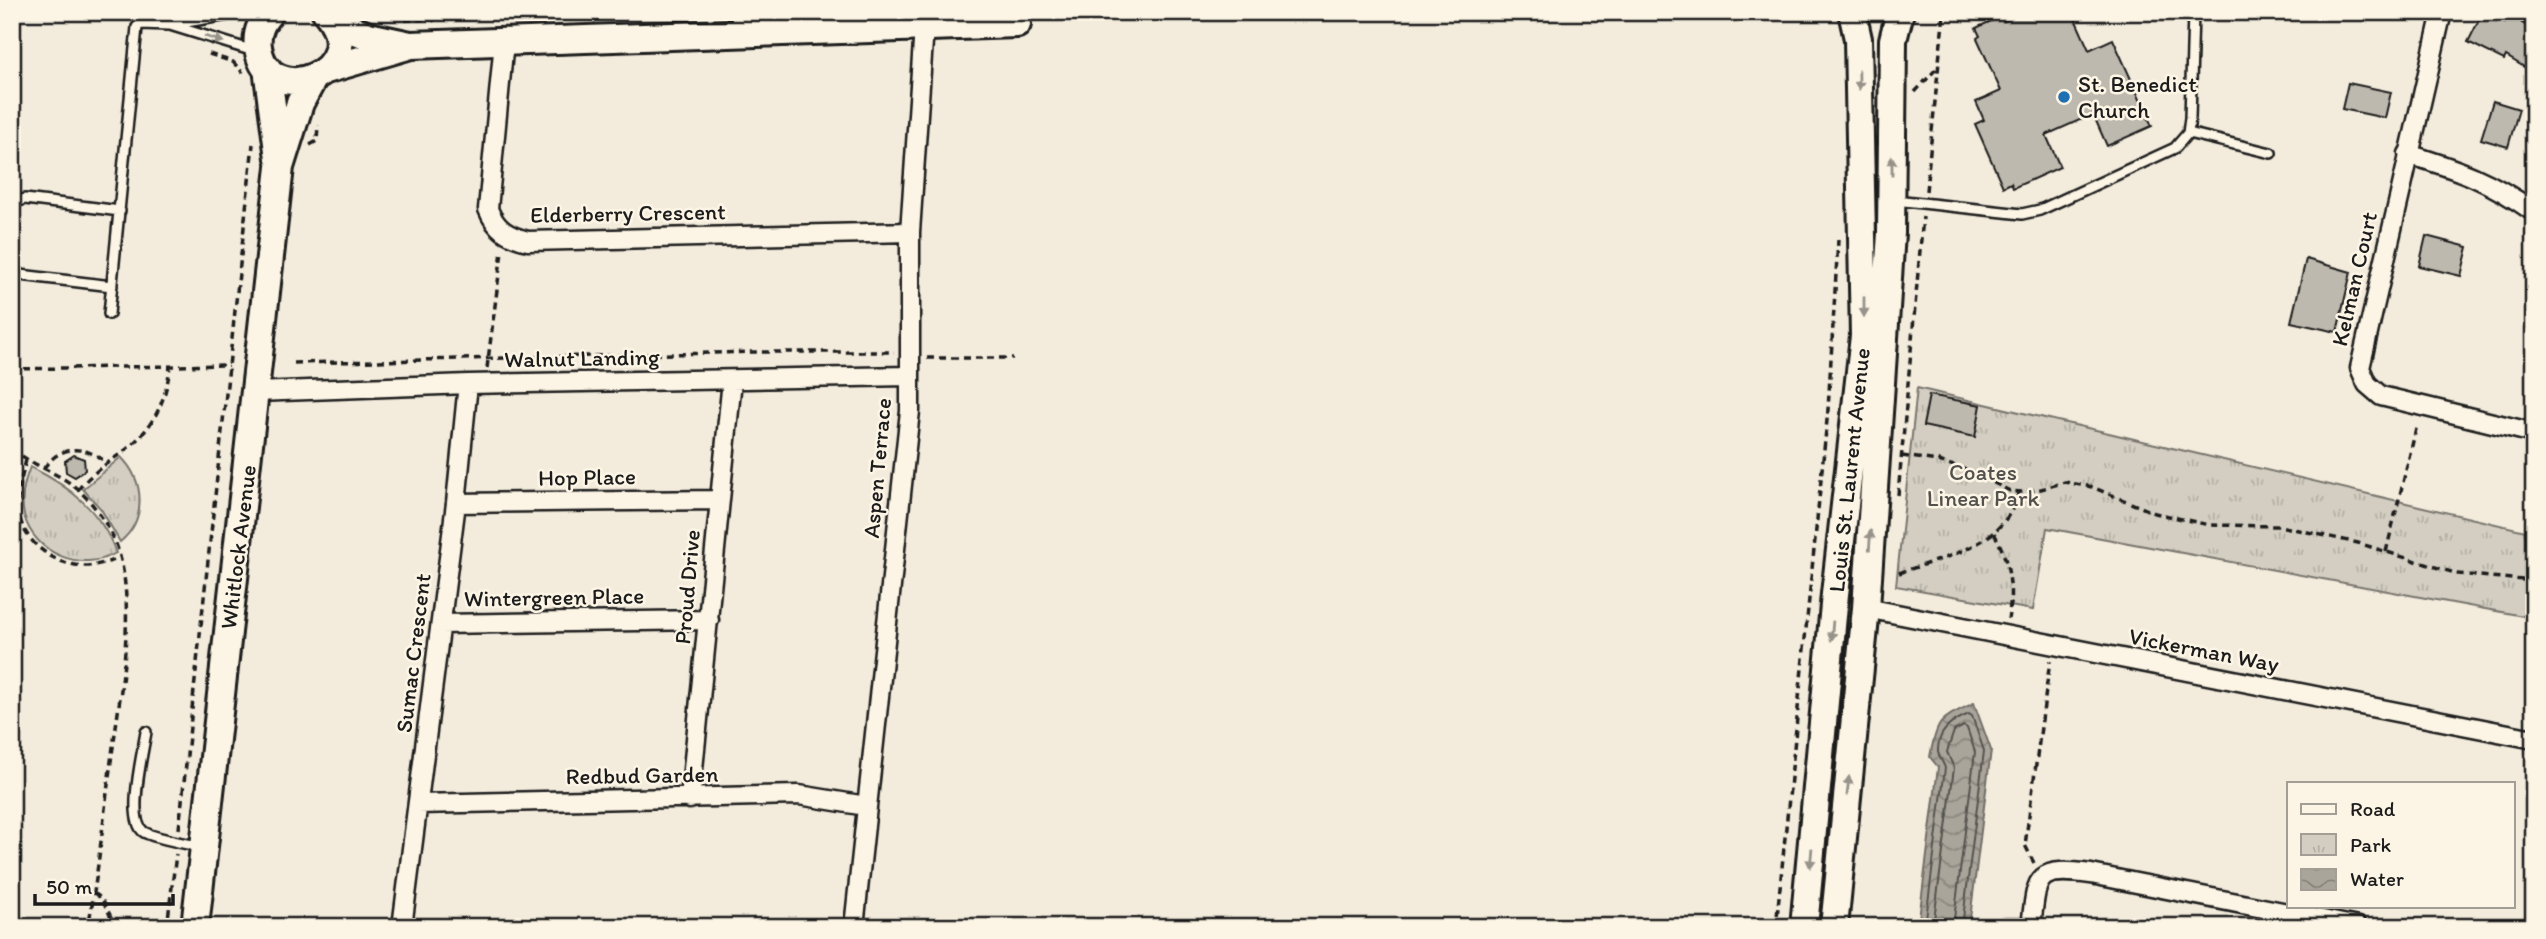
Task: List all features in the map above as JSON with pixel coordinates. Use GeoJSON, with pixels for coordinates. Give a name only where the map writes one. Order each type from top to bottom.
{"type":"FeatureCollection","features":[{"type":"Feature","properties":{"kind":"street","name":"Whitlock Avenue"},"geometry":{"type":"LineString","coordinates":[[270,12],[258,34],[257,66],[280,167]]}},
{"type":"Feature","properties":{"kind":"street","name":"Louis St. Laurent Avenue"},"geometry":{"type":"LineString","coordinates":[[1804,927],[1834,607],[1864,336],[1858,39],[1852,12]]}},
{"type":"Feature","properties":{"kind":"street","name":"Louis St. Laurent Avenue"},"geometry":{"type":"LineString","coordinates":[[1834,927],[1866,608],[1892,200],[1893,40],[1900,12]]}},
{"type":"Feature","properties":{"kind":"street","name":"Kelman Court"},"geometry":{"type":"LineString","coordinates":[[2442,12],[2360,359],[2363,377],[2372,390],[2381,396],[2534,433]]}},
{"type":"Feature","properties":{"kind":"street","name":"Whitlock Avenue"},"geometry":{"type":"LineString","coordinates":[[195,927],[280,167],[300,103],[319,75],[334,60],[338,34],[330,17]]}},
{"type":"Feature","properties":{"kind":"street"},"geometry":{"type":"LineString","coordinates":[[330,17],[368,36],[411,45],[504,41],[741,22],[925,20],[1017,24]]}},
{"type":"Feature","properties":{"kind":"street","name":"Aspen Terrace"},"geometry":{"type":"LineString","coordinates":[[854,927],[910,411],[910,232],[925,20]]}},
{"type":"Feature","properties":{"kind":"street","name":"Elderberry Crescent"},"geometry":{"type":"LineString","coordinates":[[504,41],[488,209],[492,220],[509,236],[528,241],[910,232]]}},
{"type":"Feature","properties":{"kind":"street"},"geometry":{"type":"LineString","coordinates":[[257,66],[288,81],[300,82],[411,45]]}},
{"type":"Feature","properties":{"kind":"street"},"geometry":{"type":"LineString","coordinates":[[2408,154],[2480,178],[2534,212]]}},
{"type":"Feature","properties":{"kind":"street","name":"Walnut Landing"},"geometry":{"type":"LineString","coordinates":[[256,391],[468,384],[909,376]]}},
{"type":"Feature","properties":{"kind":"street","name":"Proud Drive"},"geometry":{"type":"LineString","coordinates":[[690,799],[732,380]]}},
{"type":"Feature","properties":{"kind":"street","name":"Sumac Crescent"},"geometry":{"type":"LineString","coordinates":[[402,927],[456,503],[468,384]]}},
{"type":"Feature","properties":{"kind":"street","name":"Hop Place"},"geometry":{"type":"LineString","coordinates":[[456,503],[719,500]]}},
{"type":"Feature","properties":{"kind":"street","name":"Vickerman Way"},"geometry":{"type":"LineString","coordinates":[[1866,608],[2534,739]]}},
{"type":"Feature","properties":{"kind":"street","name":"Wintergreen Place"},"geometry":{"type":"LineString","coordinates":[[441,624],[709,620]]}},
{"type":"Feature","properties":{"kind":"street","name":"Redbud Garden"},"geometry":{"type":"LineString","coordinates":[[418,804],[799,795],[866,806]]}},
{"type":"Feature","properties":{"kind":"street"},"geometry":{"type":"LineString","coordinates":[[2031,927],[2035,888],[2041,878],[2062,870],[2358,927]]}},
{"type":"Feature","properties":{"kind":"lane"},"geometry":{"type":"LineString","coordinates":[[109,314],[135,34],[141,24],[141,12]]}},
{"type":"Feature","properties":{"kind":"lane"},"geometry":{"type":"LineString","coordinates":[[141,24],[168,25],[246,12]]}},
{"type":"Feature","properties":{"kind":"lane"},"geometry":{"type":"LineString","coordinates":[[1892,200],[2013,215],[2032,212],[2167,153],[2188,133],[2193,12]]}},
{"type":"Feature","properties":{"kind":"lane"},"geometry":{"type":"LineString","coordinates":[[168,25],[257,66]]}},
{"type":"Feature","properties":{"kind":"lane"},"geometry":{"type":"LineString","coordinates":[[2188,133],[2271,153]]}},
{"type":"Feature","properties":{"kind":"lane"},"geometry":{"type":"LineString","coordinates":[[12,203],[24,199],[120,211]]}},
{"type":"Feature","properties":{"kind":"lane"},"geometry":{"type":"LineString","coordinates":[[12,274],[112,286]]}},
{"type":"Feature","properties":{"kind":"lane"},"geometry":{"type":"LineString","coordinates":[[146,732],[135,809],[136,822],[145,833],[204,847]]}},
{"type":"Feature","properties":{"kind":"path"},"geometry":{"type":"LineString","coordinates":[[209,54],[257,66]]}},
{"type":"Feature","properties":{"kind":"path"},"geometry":{"type":"LineString","coordinates":[[317,141],[318,121]]}},
{"type":"Feature","properties":{"kind":"path"},"geometry":{"type":"LineString","coordinates":[[167,927],[254,140]]}},
{"type":"Feature","properties":{"kind":"path"},"geometry":{"type":"LineString","coordinates":[[1776,927],[1828,410],[1839,232]]}},
{"type":"Feature","properties":{"kind":"path"},"geometry":{"type":"LineString","coordinates":[[487,374],[501,255],[509,236]]}},
{"type":"Feature","properties":{"kind":"path"},"geometry":{"type":"LineString","coordinates":[[294,363],[843,350],[895,352]]}},
{"type":"Feature","properties":{"kind":"path"},"geometry":{"type":"LineString","coordinates":[[921,358],[1013,358]]}},
{"type":"Feature","properties":{"kind":"path"},"geometry":{"type":"LineString","coordinates":[[12,369],[259,365]]}},
{"type":"Feature","properties":{"kind":"path"},"geometry":{"type":"LineString","coordinates":[[78,490],[147,431],[164,398],[170,366]]}},
{"type":"Feature","properties":{"kind":"path"},"geometry":{"type":"LineString","coordinates":[[2386,552],[2417,425]]}},
{"type":"Feature","properties":{"kind":"path"},"geometry":{"type":"LineString","coordinates":[[43,469],[56,455],[75,448],[96,454],[107,463]]}},
{"type":"Feature","properties":{"kind":"path"},"geometry":{"type":"LineString","coordinates":[[12,449],[78,490],[111,532],[126,586],[127,622],[88,927]]}},
{"type":"Feature","properties":{"kind":"path"},"geometry":{"type":"LineString","coordinates":[[1902,456],[1939,461],[1972,472],[2010,491],[2041,489],[2065,482],[2078,484],[2092,487],[2155,513],[2209,526],[2280,526],[2346,540],[2458,574],[2534,581]]}},
{"type":"Feature","properties":{"kind":"path"},"geometry":{"type":"LineString","coordinates":[[26,460],[20,480],[18,506],[22,524],[34,542],[58,560],[90,566],[120,559]]}},
{"type":"Feature","properties":{"kind":"path"},"geometry":{"type":"LineString","coordinates":[[1899,573],[1958,552],[1987,538],[2006,522],[2016,504],[2019,491]]}},
{"type":"Feature","properties":{"kind":"path"},"geometry":{"type":"LineString","coordinates":[[12,526],[22,524]]}},
{"type":"Feature","properties":{"kind":"path"},"geometry":{"type":"LineString","coordinates":[[1994,533],[2005,558],[2012,597],[2004,635]]}},
{"type":"Feature","properties":{"kind":"path"},"geometry":{"type":"LineString","coordinates":[[2041,878],[2025,845],[2052,645]]}},
{"type":"Feature","properties":{"kind":"path"},"geometry":{"type":"LineString","coordinates":[[94,893],[102,899],[116,927]]}},
{"type":"Feature","properties":{"kind":"green space","name":"Coates Linear Park"},"geometry":{"type":"Polygon","coordinates":[[[1917,388],[2534,533],[2534,618],[2047,528],[2033,610],[1896,586],[1917,388]]]}},
{"type":"Feature","properties":{"kind":"green space"},"geometry":{"type":"Polygon","coordinates":[[[121,457],[135,477],[140,500],[135,523],[120,542],[101,509],[83,489],[121,457]]]}},
{"type":"Feature","properties":{"kind":"green space"},"geometry":{"type":"Polygon","coordinates":[[[30,467],[71,491],[93,512],[110,538],[116,553],[103,559],[75,560],[61,556],[38,540],[29,529],[22,502],[30,467]]]}},
{"type":"Feature","properties":{"kind":"water"},"geometry":{"type":"Polygon","coordinates":[[[1974,703],[1991,750],[1969,927],[1918,927],[1938,767],[1930,757],[1935,734],[1947,717],[1974,703]]]}},
{"type":"Feature","properties":{"kind":"building","name":"St. Benedict Church"},"geometry":{"type":"Polygon","coordinates":[[[2022,12],[2072,12],[2089,50],[2113,39],[2152,126],[2107,146],[2093,114],[2046,135],[2060,167],[2013,188],[2011,183],[2003,187],[1975,124],[1984,120],[1976,102],[2001,91],[1977,38],[1980,36],[1976,28],[2002,16],[2004,21],[2022,12]]]}},
{"type":"Feature","properties":{"kind":"building"},"geometry":{"type":"Polygon","coordinates":[[[2483,12],[2505,22],[2509,14],[2524,21],[2522,23],[2534,30],[2534,73],[2506,56],[2504,60],[2468,42],[2483,12]]]}},
{"type":"Feature","properties":{"kind":"building"},"geometry":{"type":"Polygon","coordinates":[[[2348,83],[2391,92],[2385,118],[2342,109],[2348,83]]]}},
{"type":"Feature","properties":{"kind":"building"},"geometry":{"type":"Polygon","coordinates":[[[2493,101],[2519,109],[2508,147],[2481,139],[2493,101]]]}},
{"type":"Feature","properties":{"kind":"building"},"geometry":{"type":"Polygon","coordinates":[[[2426,236],[2468,247],[2461,276],[2419,266],[2426,236]]]}},
{"type":"Feature","properties":{"kind":"building"},"geometry":{"type":"Polygon","coordinates":[[[2306,259],[2351,272],[2337,332],[2291,322],[2306,259]]]}},
{"type":"Feature","properties":{"kind":"building"},"geometry":{"type":"Polygon","coordinates":[[[1929,395],[1981,405],[1975,437],[1923,426],[1929,395]]]}},
{"type":"Feature","properties":{"kind":"building"},"geometry":{"type":"Polygon","coordinates":[[[74,455],[84,459],[85,470],[75,477],[66,472],[65,461],[74,455]]]}},
{"type":"Feature","properties":{"kind":"place","name":"St. Benedict Church"},"geometry":{"type":"Point","coordinates":[2064,97]}}]}
